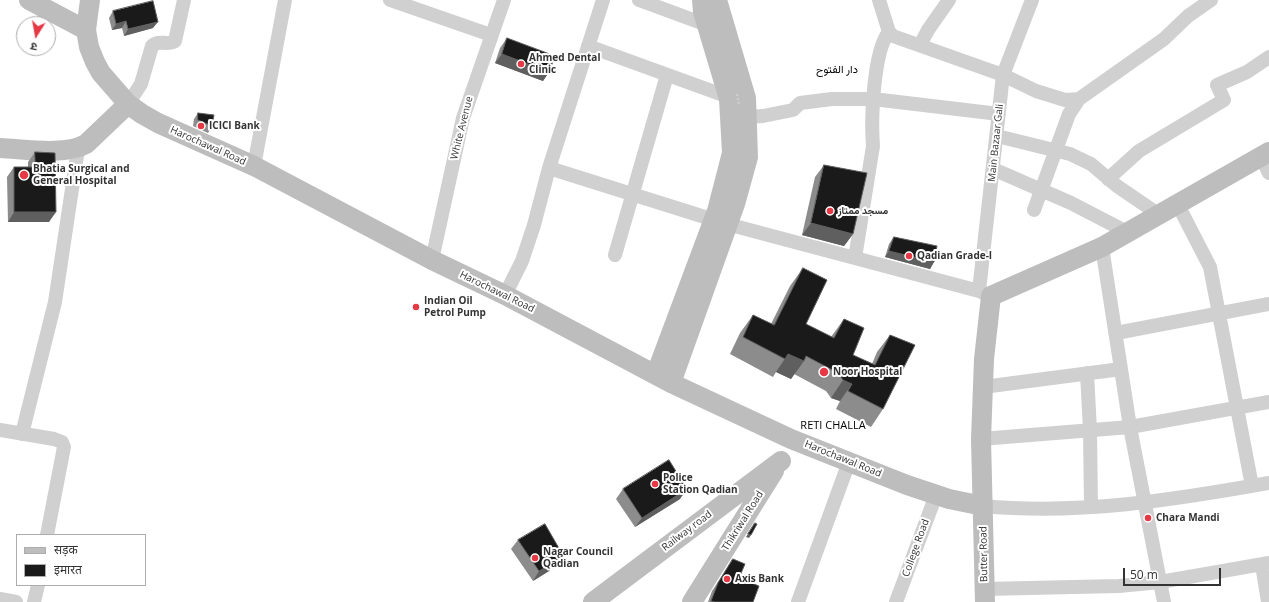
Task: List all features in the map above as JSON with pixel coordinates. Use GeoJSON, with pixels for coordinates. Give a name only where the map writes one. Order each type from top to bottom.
{"type":"FeatureCollection","features":[{"type":"Feature","properties":{"kind":"main road"},"geometry":{"type":"LineString","coordinates":[[29,0],[86,30]]}},
{"type":"Feature","properties":{"kind":"main road","name":"Harochawal Road"},"geometry":{"type":"LineString","coordinates":[[90,0],[86,30],[89,47],[101,73],[128,104],[158,123],[254,166],[432,260],[505,295],[664,378],[791,439],[936,495],[983,506]]}},
{"type":"Feature","properties":{"kind":"main road"},"geometry":{"type":"LineString","coordinates":[[709,9],[740,102],[748,157],[735,204],[721,221]]}},
{"type":"Feature","properties":{"kind":"main road"},"geometry":{"type":"LineString","coordinates":[[664,378],[721,221],[723,193],[732,153],[740,102]]}},
{"type":"Feature","properties":{"kind":"main road"},"geometry":{"type":"LineString","coordinates":[[0,148],[60,150],[78,149],[86,144],[128,104]]}},
{"type":"Feature","properties":{"kind":"main road"},"geometry":{"type":"LineString","coordinates":[[985,294],[1102,247],[1177,203],[1266,161]]}},
{"type":"Feature","properties":{"kind":"main road","name":"Butter Road"},"geometry":{"type":"LineString","coordinates":[[984,596],[981,439],[985,294]]}},
{"type":"Feature","properties":{"kind":"main road","name":"Thikriwal Road"},"geometry":{"type":"LineString","coordinates":[[692,602],[781,461],[791,439]]}},
{"type":"Feature","properties":{"kind":"main road","name":"Railway road"},"geometry":{"type":"LineString","coordinates":[[593,602],[781,461]]}},
{"type":"Feature","properties":{"kind":"street"},"geometry":{"type":"LineString","coordinates":[[128,104],[141,84],[152,46],[158,42],[172,43],[177,37],[184,0]]}},
{"type":"Feature","properties":{"kind":"street"},"geometry":{"type":"LineString","coordinates":[[254,166],[285,0]]}},
{"type":"Feature","properties":{"kind":"street"},"geometry":{"type":"LineString","coordinates":[[390,0],[491,34]]}},
{"type":"Feature","properties":{"kind":"street","name":"White Avenue"},"geometry":{"type":"LineString","coordinates":[[432,260],[463,118],[504,0]]}},
{"type":"Feature","properties":{"kind":"street"},"geometry":{"type":"LineString","coordinates":[[505,295],[527,246],[549,168],[602,0]]}},
{"type":"Feature","properties":{"kind":"street"},"geometry":{"type":"LineString","coordinates":[[639,0],[709,9]]}},
{"type":"Feature","properties":{"kind":"street"},"geometry":{"type":"LineString","coordinates":[[879,0],[889,32],[893,36],[1003,75],[1036,91],[1065,100],[1078,99]]}},
{"type":"Feature","properties":{"kind":"street"},"geometry":{"type":"LineString","coordinates":[[920,45],[928,30],[949,0]]}},
{"type":"Feature","properties":{"kind":"street","name":"Main Bazaar Gali"},"geometry":{"type":"LineString","coordinates":[[985,294],[993,169],[1003,75],[1032,0]]}},
{"type":"Feature","properties":{"kind":"street"},"geometry":{"type":"LineString","coordinates":[[1034,210],[1069,114],[1078,99],[1164,39],[1188,16],[1211,0]]}},
{"type":"Feature","properties":{"kind":"street"},"geometry":{"type":"LineString","coordinates":[[855,258],[873,146],[872,128],[875,76],[884,39],[889,32]]}},
{"type":"Feature","properties":{"kind":"street"},"geometry":{"type":"LineString","coordinates":[[588,46],[740,102],[763,116],[793,110],[800,102],[832,99],[873,99],[999,114]]}},
{"type":"Feature","properties":{"kind":"street"},"geometry":{"type":"LineString","coordinates":[[1108,179],[1139,152],[1224,100],[1217,85],[1247,72],[1269,57]]}},
{"type":"Feature","properties":{"kind":"street"},"geometry":{"type":"LineString","coordinates":[[615,255],[667,75]]}},
{"type":"Feature","properties":{"kind":"street"},"geometry":{"type":"LineString","coordinates":[[997,136],[1070,154],[1091,164],[1108,179],[1158,214]]}},
{"type":"Feature","properties":{"kind":"street"},"geometry":{"type":"LineString","coordinates":[[22,434],[57,295],[78,149]]}},
{"type":"Feature","properties":{"kind":"street"},"geometry":{"type":"LineString","coordinates":[[549,168],[721,221],[985,294]]}},
{"type":"Feature","properties":{"kind":"street"},"geometry":{"type":"LineString","coordinates":[[993,169],[1041,190],[1127,232]]}},
{"type":"Feature","properties":{"kind":"street"},"geometry":{"type":"LineString","coordinates":[[1177,203],[1210,267],[1252,486]]}},
{"type":"Feature","properties":{"kind":"street"},"geometry":{"type":"LineString","coordinates":[[1102,247],[1130,427],[1164,602]]}},
{"type":"Feature","properties":{"kind":"street"},"geometry":{"type":"LineString","coordinates":[[1116,333],[1269,304]]}},
{"type":"Feature","properties":{"kind":"street"},"geometry":{"type":"LineString","coordinates":[[983,387],[1121,369]]}},
{"type":"Feature","properties":{"kind":"street"},"geometry":{"type":"LineString","coordinates":[[1087,373],[1090,430],[1091,507]]}},
{"type":"Feature","properties":{"kind":"street"},"geometry":{"type":"LineString","coordinates":[[981,439],[1130,427],[1269,402]]}},
{"type":"Feature","properties":{"kind":"street"},"geometry":{"type":"LineString","coordinates":[[0,430],[60,440],[64,446],[47,534]]}},
{"type":"Feature","properties":{"kind":"street"},"geometry":{"type":"LineString","coordinates":[[798,602],[849,462]]}},
{"type":"Feature","properties":{"kind":"street"},"geometry":{"type":"LineString","coordinates":[[983,506],[1035,509],[1145,503],[1269,482]]}},
{"type":"Feature","properties":{"kind":"street","name":"College Road"},"geometry":{"type":"LineString","coordinates":[[896,602],[936,495]]}},
{"type":"Feature","properties":{"kind":"street"},"geometry":{"type":"LineString","coordinates":[[984,596],[1160,582],[1265,564],[1268,602]]}},
{"type":"Feature","properties":{"kind":"street"},"geometry":{"type":"LineString","coordinates":[[34,602],[38,586]]}},
{"type":"Feature","properties":{"kind":"street"},"geometry":{"type":"LineString","coordinates":[[0,599],[16,602]]}},
{"type":"Feature","properties":{"kind":"building"},"geometry":{"type":"Polygon","coordinates":[[[153,1],[158,22],[128,29],[126,21],[116,24],[113,11],[153,1]]]}},
{"type":"Feature","properties":{"kind":"building"},"geometry":{"type":"Polygon","coordinates":[[[507,38],[555,56],[549,72],[502,54],[507,38]]]}},
{"type":"Feature","properties":{"kind":"building"},"geometry":{"type":"Polygon","coordinates":[[[198,113],[214,115],[212,126],[198,120],[198,113]]]}},
{"type":"Feature","properties":{"kind":"building"},"geometry":{"type":"Polygon","coordinates":[[[35,152],[55,153],[56,212],[14,212],[14,167],[35,167],[35,152]]]}},
{"type":"Feature","properties":{"kind":"building","name":"مسجد ممتاز"},"geometry":{"type":"Polygon","coordinates":[[[824,165],[867,173],[853,234],[811,223],[824,165]]]}},
{"type":"Feature","properties":{"kind":"building"},"geometry":{"type":"Polygon","coordinates":[[[894,237],[937,246],[934,262],[889,251],[894,237]]]}},
{"type":"Feature","properties":{"kind":"building"},"geometry":{"type":"Polygon","coordinates":[[[803,268],[827,280],[806,324],[834,338],[844,319],[864,328],[853,355],[875,365],[890,335],[915,345],[883,409],[848,391],[852,384],[843,380],[838,373],[806,356],[804,361],[788,354],[785,359],[743,337],[753,315],[774,325],[803,268]]]}},
{"type":"Feature","properties":{"kind":"building","name":"Police Station Qadian"},"geometry":{"type":"Polygon","coordinates":[[[669,460],[687,489],[642,518],[623,489],[669,460]]]}},
{"type":"Feature","properties":{"kind":"building"},"geometry":{"type":"Polygon","coordinates":[[[755,523],[757,524],[751,535],[748,534],[755,523]]]}},
{"type":"Feature","properties":{"kind":"building"},"geometry":{"type":"Polygon","coordinates":[[[545,524],[564,557],[539,571],[518,540],[545,524]]]}},
{"type":"Feature","properties":{"kind":"building"},"geometry":{"type":"Polygon","coordinates":[[[733,559],[745,564],[739,578],[759,586],[753,602],[711,601],[718,583],[733,559]]]}},
{"type":"Feature","properties":{"kind":"place","name":"Ahmed Dental Clinic"},"geometry":{"type":"Point","coordinates":[521,64]}},
{"type":"Feature","properties":{"kind":"place","name":"ICICI Bank"},"geometry":{"type":"Point","coordinates":[201,126]}},
{"type":"Feature","properties":{"kind":"place","name":"Bhatia Surgical and General Hospital"},"geometry":{"type":"Point","coordinates":[24,175]}},
{"type":"Feature","properties":{"kind":"place","name":"مسجد ممتاز"},"geometry":{"type":"Point","coordinates":[830,211]}},
{"type":"Feature","properties":{"kind":"place","name":"Qadian Grade-I"},"geometry":{"type":"Point","coordinates":[909,256]}},
{"type":"Feature","properties":{"kind":"place","name":"Indian Oil Petrol Pump"},"geometry":{"type":"Point","coordinates":[416,307]}},
{"type":"Feature","properties":{"kind":"place","name":"Noor Hospital"},"geometry":{"type":"Point","coordinates":[824,372]}},
{"type":"Feature","properties":{"kind":"place","name":"Police Station Qadian"},"geometry":{"type":"Point","coordinates":[655,484]}},
{"type":"Feature","properties":{"kind":"place","name":"Chara Mandi"},"geometry":{"type":"Point","coordinates":[1148,518]}},
{"type":"Feature","properties":{"kind":"place","name":"Nagar Council Qadian"},"geometry":{"type":"Point","coordinates":[535,558]}},
{"type":"Feature","properties":{"kind":"place","name":"Axis Bank"},"geometry":{"type":"Point","coordinates":[727,579]}},
{"type":"Feature","properties":{"kind":"district","name":"دار الفتوح"},"geometry":{"type":"Point","coordinates":[837,70]}},
{"type":"Feature","properties":{"kind":"district","name":"RETI CHALLA"},"geometry":{"type":"Point","coordinates":[833,426]}}]}
